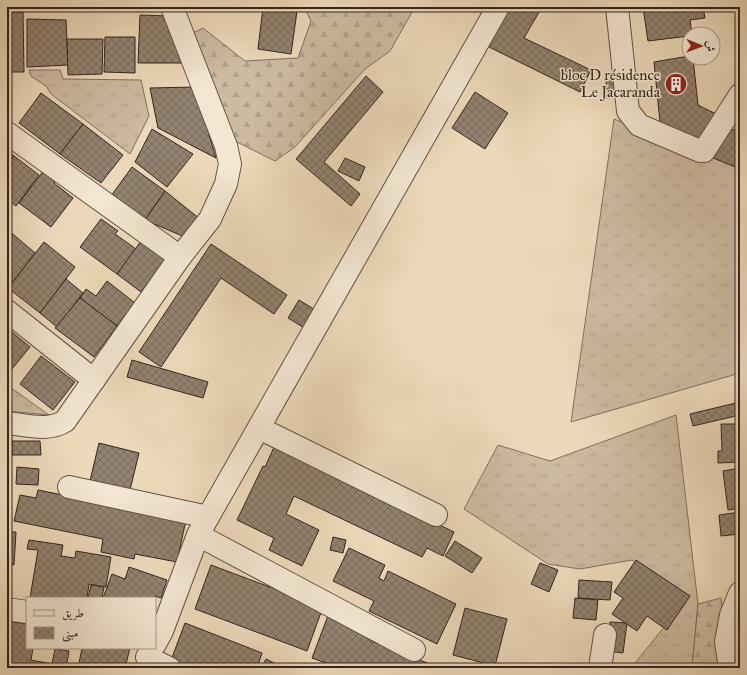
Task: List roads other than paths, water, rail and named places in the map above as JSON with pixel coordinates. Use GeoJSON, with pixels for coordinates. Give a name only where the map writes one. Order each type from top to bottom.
{"type":"FeatureCollection","features":[{"type":"Feature","properties":{"kind":"street"},"geometry":{"type":"LineString","coordinates":[[7,423],[45,427],[57,426],[65,421],[180,257],[210,219],[226,184],[230,164],[226,146],[172,7]]}},
{"type":"Feature","properties":{"kind":"street"},"geometry":{"type":"LineString","coordinates":[[156,637],[203,526],[498,7]]}},
{"type":"Feature","properties":{"kind":"street"},"geometry":{"type":"LineString","coordinates":[[617,7],[628,111],[639,125],[700,152],[704,151],[740,95]]}},
{"type":"Feature","properties":{"kind":"street"},"geometry":{"type":"LineString","coordinates":[[7,133],[180,257]]}},
{"type":"Feature","properties":{"kind":"street"},"geometry":{"type":"LineString","coordinates":[[7,311],[94,380]]}},
{"type":"Feature","properties":{"kind":"street"},"geometry":{"type":"LineString","coordinates":[[259,428],[436,514]]}},
{"type":"Feature","properties":{"kind":"street"},"geometry":{"type":"LineString","coordinates":[[69,487],[203,526],[414,650]]}},
{"type":"Feature","properties":{"kind":"street"},"geometry":{"type":"LineString","coordinates":[[730,668],[726,642],[731,615],[740,593]]}},
{"type":"Feature","properties":{"kind":"street"},"geometry":{"type":"LineString","coordinates":[[7,609],[26,612]]}},
{"type":"Feature","properties":{"kind":"street"},"geometry":{"type":"LineString","coordinates":[[600,668],[605,635]]}},
{"type":"Feature","properties":{"kind":"street"},"geometry":{"type":"LineString","coordinates":[[154,649],[169,668]]}},
{"type":"Feature","properties":{"kind":"place","name":"bloc D résidence Le Jacaranda"},"geometry":{"type":"Point","coordinates":[676,84]}}]}
